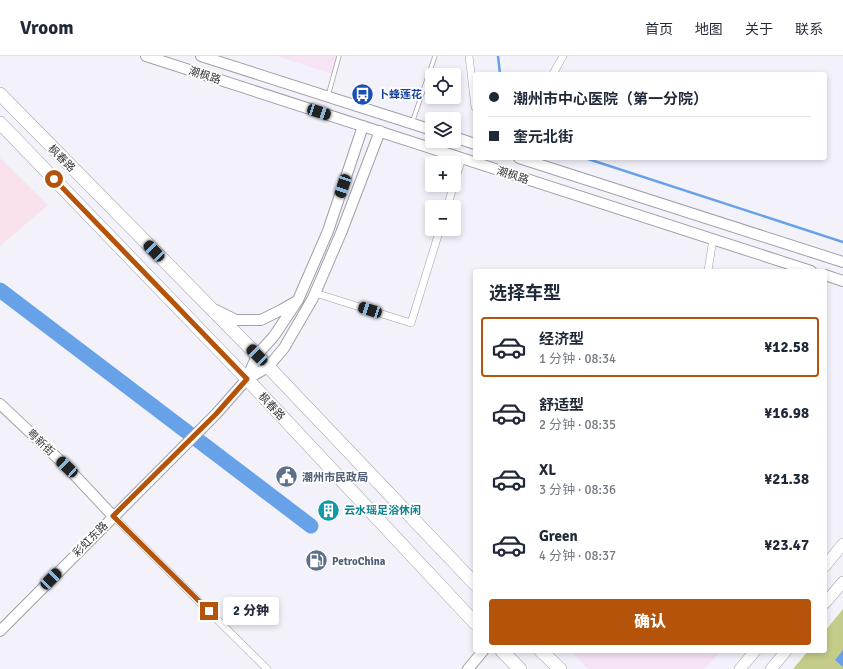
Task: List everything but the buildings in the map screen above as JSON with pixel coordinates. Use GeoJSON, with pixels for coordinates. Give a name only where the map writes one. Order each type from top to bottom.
{"type":"FeatureCollection","features":[{"type":"Feature","properties":{"kind":"highway","name":"枫春路"},"geometry":{"type":"LineString","coordinates":[[0,94],[257,355],[473,582]]}},
{"type":"Feature","properties":{"kind":"highway","name":"枫春路"},"geometry":{"type":"LineString","coordinates":[[0,123],[247,379],[473,622]]}},
{"type":"Feature","properties":{"kind":"highway"},"geometry":{"type":"LineString","coordinates":[[504,653],[520,669]]}},
{"type":"Feature","properties":{"kind":"highway"},"geometry":{"type":"LineString","coordinates":[[544,653],[560,669]]}},
{"type":"Feature","properties":{"kind":"main road","name":"潮枫路"},"geometry":{"type":"LineString","coordinates":[[146,56],[805,269]]}},
{"type":"Feature","properties":{"kind":"main road","name":"潮枫路"},"geometry":{"type":"LineString","coordinates":[[201,56],[225,60],[328,97],[425,128]]}},
{"type":"Feature","properties":{"kind":"main road"},"geometry":{"type":"LineString","coordinates":[[247,379],[257,355],[274,336],[298,300],[328,231],[363,126]]}},
{"type":"Feature","properties":{"kind":"main road"},"geometry":{"type":"LineString","coordinates":[[247,379],[268,367],[284,348],[315,293],[341,233],[380,131]]}},
{"type":"Feature","properties":{"kind":"main road"},"geometry":{"type":"LineString","coordinates":[[461,139],[473,143]]}},
{"type":"Feature","properties":{"kind":"main road","name":"潮枫路"},"geometry":{"type":"LineString","coordinates":[[526,160],[843,262]]}},
{"type":"Feature","properties":{"kind":"main road"},"geometry":{"type":"LineString","coordinates":[[827,276],[843,281]]}},
{"type":"Feature","properties":{"kind":"main road"},"geometry":{"type":"LineString","coordinates":[[209,307],[236,320],[261,320],[298,300]]}},
{"type":"Feature","properties":{"kind":"main road","name":"彩虹东路"},"geometry":{"type":"LineString","coordinates":[[0,631],[216,414],[247,379]]}},
{"type":"Feature","properties":{"kind":"main road","name":"粤新街"},"geometry":{"type":"LineString","coordinates":[[0,404],[67,467],[113,516]]}},
{"type":"Feature","properties":{"kind":"main road"},"geometry":{"type":"LineString","coordinates":[[827,564],[843,544]]}},
{"type":"Feature","properties":{"kind":"main road"},"geometry":{"type":"LineString","coordinates":[[827,601],[843,582]]}},
{"type":"Feature","properties":{"kind":"main road"},"geometry":{"type":"LineString","coordinates":[[468,669],[481,653]]}},
{"type":"Feature","properties":{"kind":"main road"},"geometry":{"type":"LineString","coordinates":[[740,669],[753,653]]}},
{"type":"Feature","properties":{"kind":"main road"},"geometry":{"type":"LineString","coordinates":[[771,669],[784,653]]}},
{"type":"Feature","properties":{"kind":"street"},"geometry":{"type":"LineString","coordinates":[[469,56],[473,90]]}},
{"type":"Feature","properties":{"kind":"street"},"geometry":{"type":"LineString","coordinates":[[554,72],[563,56]]}},
{"type":"Feature","properties":{"kind":"street"},"geometry":{"type":"LineString","coordinates":[[315,293],[411,323],[438,236]]}},
{"type":"Feature","properties":{"kind":"street"},"geometry":{"type":"LineString","coordinates":[[708,269],[714,239]]}},
{"type":"Feature","properties":{"kind":"street"},"geometry":{"type":"LineString","coordinates":[[113,516],[268,669]]}},
{"type":"Feature","properties":{"kind":"lane"},"geometry":{"type":"LineString","coordinates":[[328,97],[339,56]]}},
{"type":"Feature","properties":{"kind":"lane"},"geometry":{"type":"LineString","coordinates":[[412,124],[435,56]]}},
{"type":"Feature","properties":{"kind":"shaded area"},"geometry":{"type":"Polygon","coordinates":[[[277,56],[338,56],[332,74],[277,56]]]}},
{"type":"Feature","properties":{"kind":"shaded area"},"geometry":{"type":"Polygon","coordinates":[[[0,158],[48,205],[0,246],[0,158]]]}},
{"type":"Feature","properties":{"kind":"shaded area"},"geometry":{"type":"Polygon","coordinates":[[[573,653],[719,653],[704,669],[588,669],[573,653]]]}},
{"type":"Feature","properties":{"kind":"green space"},"geometry":{"type":"Polygon","coordinates":[[[843,609],[843,669],[793,669],[806,653],[827,653],[827,629],[843,609]]]}},
{"type":"Feature","properties":{"kind":"water"},"geometry":{"type":"Polygon","coordinates":[[[843,650],[843,667],[835,660],[843,650]]]}},
{"type":"Feature","properties":{"kind":"waterway"},"geometry":{"type":"LineString","coordinates":[[498,56],[500,72]]}},
{"type":"Feature","properties":{"kind":"waterway"},"geometry":{"type":"LineString","coordinates":[[591,160],[843,242]]}},
{"type":"Feature","properties":{"kind":"waterway"},"geometry":{"type":"LineString","coordinates":[[0,290],[311,526]]}},
{"type":"Feature","properties":{"kind":"place","name":"卜蜂莲花"},"geometry":{"type":"Point","coordinates":[363,94]}},
{"type":"Feature","properties":{"kind":"place","name":"潮州市民政局"},"geometry":{"type":"Point","coordinates":[287,477]}},
{"type":"Feature","properties":{"kind":"place","name":"云水瑶足浴休闲"},"geometry":{"type":"Point","coordinates":[328,510]}},
{"type":"Feature","properties":{"kind":"place","name":"PetroChina"},"geometry":{"type":"Point","coordinates":[317,561]}},
{"type":"Feature","properties":{"kind":"route"},"geometry":{"type":"LineString","coordinates":[[54,179],[247,379],[216,414],[113,516],[209,611]]}}]}
